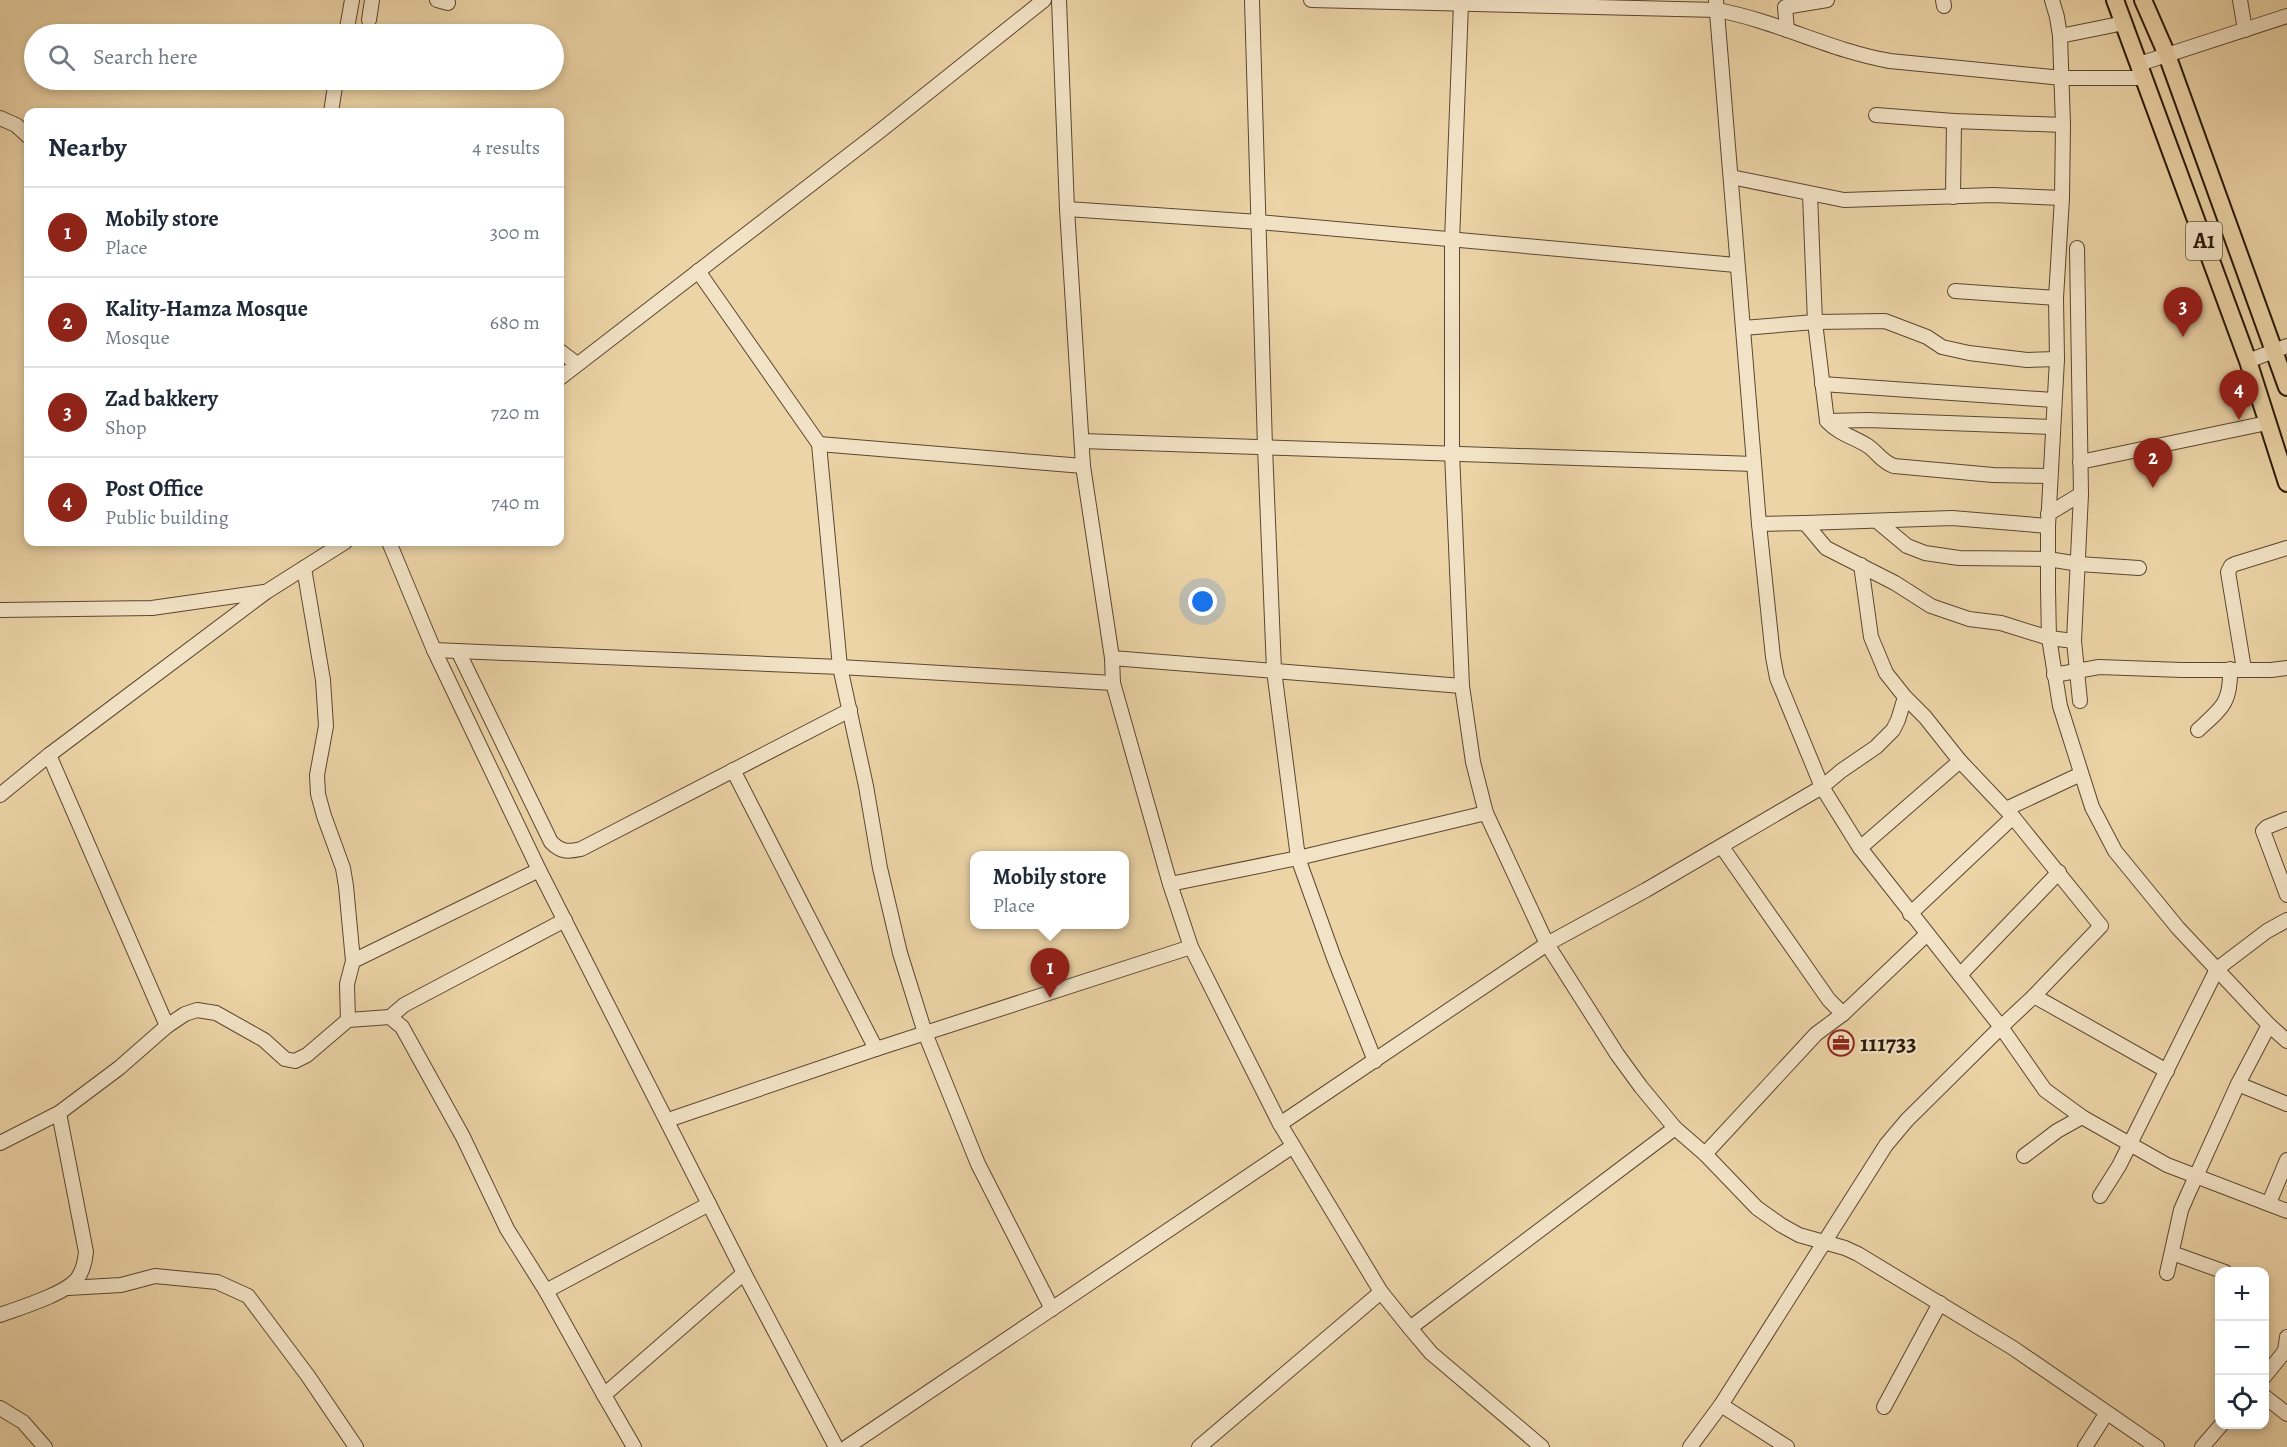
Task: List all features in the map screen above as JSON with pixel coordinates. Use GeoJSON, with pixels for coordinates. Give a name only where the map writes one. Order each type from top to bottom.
{"type":"FeatureCollection","features":[{"type":"Feature","properties":{"kind":"main road","name":"A1"},"geometry":{"type":"LineString","coordinates":[[2115,0],[2247,361],[2287,483]]}},
{"type":"Feature","properties":{"kind":"main road","name":"A1"},"geometry":{"type":"LineString","coordinates":[[2143,0],[2167,55],[2281,348],[2287,387]]}},
{"type":"Feature","properties":{"kind":"street"},"geometry":{"type":"LineString","coordinates":[[348,24],[352,0]]}},
{"type":"Feature","properties":{"kind":"street"},"geometry":{"type":"LineString","coordinates":[[369,20],[372,0]]}},
{"type":"Feature","properties":{"kind":"street"},"geometry":{"type":"LineString","coordinates":[[564,375],[880,131],[1044,0]]}},
{"type":"Feature","properties":{"kind":"street"},"geometry":{"type":"LineString","coordinates":[[1059,0],[1067,209],[1083,466],[1112,658],[1113,683],[1170,884],[1191,947],[1280,1124],[1381,1292],[1431,1353],[1542,1447]]}},
{"type":"Feature","properties":{"kind":"street"},"geometry":{"type":"LineString","coordinates":[[1251,0],[1264,447],[1274,670],[1298,858],[1334,958],[1375,1061]]}},
{"type":"Feature","properties":{"kind":"street"},"geometry":{"type":"LineString","coordinates":[[1311,0],[1461,4],[1717,5],[1787,30],[1890,62],[2062,78],[2142,71],[2167,55],[2287,16]]}},
{"type":"Feature","properties":{"kind":"street"},"geometry":{"type":"LineString","coordinates":[[1787,30],[1785,3],[1827,0]]}},
{"type":"Feature","properties":{"kind":"street"},"geometry":{"type":"LineString","coordinates":[[2052,0],[2060,36],[2063,125],[2062,198],[2056,298],[2057,359],[2048,520],[2049,638],[2065,727],[2092,807],[2115,851],[2178,928],[2269,1025],[2287,1041]]}},
{"type":"Feature","properties":{"kind":"street"},"geometry":{"type":"LineString","coordinates":[[2240,0],[2245,30]]}},
{"type":"Feature","properties":{"kind":"street"},"geometry":{"type":"LineString","coordinates":[[1461,4],[1452,241],[1452,453],[1462,686],[1473,762],[1486,813],[1547,944],[1617,1054],[1641,1087],[1676,1128],[1705,1154],[1757,1208],[1799,1235],[1858,1254],[2013,1347],[2106,1414],[2157,1447]]}},
{"type":"Feature","properties":{"kind":"street"},"geometry":{"type":"LineString","coordinates":[[1717,5],[1736,265],[1773,657],[1777,678],[1822,788],[1860,848],[2001,1027],[2045,1090],[2082,1117],[2167,1165],[2287,1211]]}},
{"type":"Feature","properties":{"kind":"street"},"geometry":{"type":"LineString","coordinates":[[2060,36],[2124,22]]}},
{"type":"Feature","properties":{"kind":"street"},"geometry":{"type":"LineString","coordinates":[[332,108],[334,90]]}},
{"type":"Feature","properties":{"kind":"street"},"geometry":{"type":"LineString","coordinates":[[1876,116],[2063,125]]}},
{"type":"Feature","properties":{"kind":"street"},"geometry":{"type":"LineString","coordinates":[[0,118],[16,124],[24,132]]}},
{"type":"Feature","properties":{"kind":"street"},"geometry":{"type":"LineString","coordinates":[[1953,197],[1954,121]]}},
{"type":"Feature","properties":{"kind":"street"},"geometry":{"type":"LineString","coordinates":[[1731,177],[1844,200],[1868,201],[1993,195],[2062,198]]}},
{"type":"Feature","properties":{"kind":"street"},"geometry":{"type":"LineString","coordinates":[[1810,194],[1815,322],[1827,421],[1839,432],[1868,446],[1886,464],[1894,466],[1994,475],[2050,476]]}},
{"type":"Feature","properties":{"kind":"street"},"geometry":{"type":"LineString","coordinates":[[1067,209],[1259,222],[1736,265]]}},
{"type":"Feature","properties":{"kind":"street"},"geometry":{"type":"LineString","coordinates":[[2077,248],[2081,494],[2074,641],[2080,701]]}},
{"type":"Feature","properties":{"kind":"street"},"geometry":{"type":"LineString","coordinates":[[698,271],[819,444],[840,667],[867,786],[880,868],[898,942],[925,1033],[978,1164],[1052,1309]]}},
{"type":"Feature","properties":{"kind":"street"},"geometry":{"type":"LineString","coordinates":[[1955,291],[2056,298]]}},
{"type":"Feature","properties":{"kind":"street"},"geometry":{"type":"LineString","coordinates":[[1743,328],[1815,322],[1885,321],[1927,337],[1942,346],[1969,353],[2027,360],[2057,359]]}},
{"type":"Feature","properties":{"kind":"street"},"geometry":{"type":"LineString","coordinates":[[2247,361],[2281,348]]}},
{"type":"Feature","properties":{"kind":"street"},"geometry":{"type":"LineString","coordinates":[[564,354],[577,364]]}},
{"type":"Feature","properties":{"kind":"street"},"geometry":{"type":"LineString","coordinates":[[1822,384],[2053,400]]}},
{"type":"Feature","properties":{"kind":"street"},"geometry":{"type":"LineString","coordinates":[[1827,421],[1868,420],[2052,427]]}},
{"type":"Feature","properties":{"kind":"street"},"geometry":{"type":"LineString","coordinates":[[2080,462],[2267,423]]}},
{"type":"Feature","properties":{"kind":"street"},"geometry":{"type":"LineString","coordinates":[[1082,441],[1754,464]]}},
{"type":"Feature","properties":{"kind":"street"},"geometry":{"type":"LineString","coordinates":[[819,444],[1083,466]]}},
{"type":"Feature","properties":{"kind":"street"},"geometry":{"type":"LineString","coordinates":[[1759,524],[1952,518],[2048,520],[2081,494]]}},
{"type":"Feature","properties":{"kind":"street"},"geometry":{"type":"LineString","coordinates":[[1877,520],[1907,546],[1925,553],[1959,558],[2048,559],[2079,564],[2139,568]]}},
{"type":"Feature","properties":{"kind":"street"},"geometry":{"type":"LineString","coordinates":[[1804,523],[1826,548],[1949,614],[2008,624],[2049,638],[2074,641]]}},
{"type":"Feature","properties":{"kind":"street"},"geometry":{"type":"LineString","coordinates":[[0,795],[49,755],[266,592],[339,546]]}},
{"type":"Feature","properties":{"kind":"street"},"geometry":{"type":"LineString","coordinates":[[391,546],[434,650],[539,870],[744,1273],[836,1447]]}},
{"type":"Feature","properties":{"kind":"street"},"geometry":{"type":"LineString","coordinates":[[2198,730],[2227,699],[2237,669],[2228,572],[2230,566],[2287,548]]}},
{"type":"Feature","properties":{"kind":"street"},"geometry":{"type":"LineString","coordinates":[[1690,1447],[1720,1405],[1886,1145],[1907,1120],[2034,996],[2101,926],[2009,813],[1960,761],[1886,673],[1871,637],[1861,565]]}},
{"type":"Feature","properties":{"kind":"street"},"geometry":{"type":"LineString","coordinates":[[304,568],[323,680],[326,726],[317,775],[318,794],[344,868],[353,961],[347,984],[348,1020]]}},
{"type":"Feature","properties":{"kind":"street"},"geometry":{"type":"LineString","coordinates":[[0,610],[152,608],[266,592]]}},
{"type":"Feature","properties":{"kind":"street"},"geometry":{"type":"LineString","coordinates":[[434,650],[840,667],[1113,683]]}},
{"type":"Feature","properties":{"kind":"street"},"geometry":{"type":"LineString","coordinates":[[458,651],[551,842],[559,850],[568,852],[581,849],[850,710]]}},
{"type":"Feature","properties":{"kind":"street"},"geometry":{"type":"LineString","coordinates":[[1112,658],[1462,686]]}},
{"type":"Feature","properties":{"kind":"street"},"geometry":{"type":"LineString","coordinates":[[2054,675],[2115,667],[2182,670],[2287,668]]}},
{"type":"Feature","properties":{"kind":"street"},"geometry":{"type":"LineString","coordinates":[[1280,1124],[1547,944],[1722,847],[1822,788],[1841,771],[1876,747],[1893,730],[1905,697]]}},
{"type":"Feature","properties":{"kind":"street"},"geometry":{"type":"LineString","coordinates":[[49,755],[167,1026]]}},
{"type":"Feature","properties":{"kind":"street"},"geometry":{"type":"LineString","coordinates":[[1860,848],[1960,761]]}},
{"type":"Feature","properties":{"kind":"street"},"geometry":{"type":"LineString","coordinates":[[733,770],[876,1049]]}},
{"type":"Feature","properties":{"kind":"street"},"geometry":{"type":"LineString","coordinates":[[1910,914],[2009,813],[2081,774]]}},
{"type":"Feature","properties":{"kind":"street"},"geometry":{"type":"LineString","coordinates":[[1170,884],[1298,858],[1486,813]]}},
{"type":"Feature","properties":{"kind":"street"},"geometry":{"type":"LineString","coordinates":[[2287,819],[2263,831],[2287,895]]}},
{"type":"Feature","properties":{"kind":"street"},"geometry":{"type":"LineString","coordinates":[[1722,847],[1829,1000],[1843,1014]]}},
{"type":"Feature","properties":{"kind":"street"},"geometry":{"type":"LineString","coordinates":[[353,961],[539,870]]}},
{"type":"Feature","properties":{"kind":"street"},"geometry":{"type":"LineString","coordinates":[[1960,975],[2059,872]]}},
{"type":"Feature","properties":{"kind":"street"},"geometry":{"type":"LineString","coordinates":[[0,1143],[59,1113],[119,1068],[184,1014],[197,1010],[216,1013],[264,1040],[285,1059],[295,1061],[307,1055],[348,1020],[390,1017],[404,1005],[565,920]]}},
{"type":"Feature","properties":{"kind":"street"},"geometry":{"type":"LineString","coordinates":[[2100,1196],[2119,1166],[2217,969],[2267,931],[2287,920]]}},
{"type":"Feature","properties":{"kind":"street"},"geometry":{"type":"LineString","coordinates":[[1705,1154],[1816,1034],[1843,1014],[1927,934]]}},
{"type":"Feature","properties":{"kind":"street"},"geometry":{"type":"LineString","coordinates":[[668,1120],[876,1049],[1191,947]]}},
{"type":"Feature","properties":{"kind":"street"},"geometry":{"type":"LineString","coordinates":[[2034,996],[2167,1071]]}},
{"type":"Feature","properties":{"kind":"street"},"geometry":{"type":"LineString","coordinates":[[390,1017],[402,1027],[463,1137],[507,1228],[546,1291],[634,1447]]}},
{"type":"Feature","properties":{"kind":"street"},"geometry":{"type":"LineString","coordinates":[[2167,1273],[2181,1210],[2238,1084],[2269,1025]]}},
{"type":"Feature","properties":{"kind":"street"},"geometry":{"type":"LineString","coordinates":[[2238,1084],[2287,1104]]}},
{"type":"Feature","properties":{"kind":"street"},"geometry":{"type":"LineString","coordinates":[[59,1113],[86,1252],[78,1278],[68,1288]]}},
{"type":"Feature","properties":{"kind":"street"},"geometry":{"type":"LineString","coordinates":[[2024,1156],[2057,1131],[2082,1117]]}},
{"type":"Feature","properties":{"kind":"street"},"geometry":{"type":"LineString","coordinates":[[1410,1328],[1676,1128]]}},
{"type":"Feature","properties":{"kind":"street"},"geometry":{"type":"LineString","coordinates":[[854,1445],[1293,1146]]}},
{"type":"Feature","properties":{"kind":"street"},"geometry":{"type":"LineString","coordinates":[[2269,1203],[2287,1160]]}},
{"type":"Feature","properties":{"kind":"street"},"geometry":{"type":"LineString","coordinates":[[546,1291],[710,1204]]}},
{"type":"Feature","properties":{"kind":"street"},"geometry":{"type":"LineString","coordinates":[[2172,1253],[2215,1268]]}},
{"type":"Feature","properties":{"kind":"street"},"geometry":{"type":"LineString","coordinates":[[604,1395],[744,1273]]}},
{"type":"Feature","properties":{"kind":"street"},"geometry":{"type":"LineString","coordinates":[[0,1316],[68,1288],[121,1285],[155,1276],[218,1282],[248,1296],[308,1376],[356,1447]]}},
{"type":"Feature","properties":{"kind":"street"},"geometry":{"type":"LineString","coordinates":[[1199,1447],[1381,1292]]}},
{"type":"Feature","properties":{"kind":"street"},"geometry":{"type":"LineString","coordinates":[[1884,1407],[1940,1303]]}},
{"type":"Feature","properties":{"kind":"street"},"geometry":{"type":"LineString","coordinates":[[2267,1375],[2285,1351],[2287,1337]]}},
{"type":"Feature","properties":{"kind":"street"},"geometry":{"type":"LineString","coordinates":[[2269,1399],[2287,1414]]}},
{"type":"Feature","properties":{"kind":"street"},"geometry":{"type":"LineString","coordinates":[[1720,1405],[1787,1447]]}},
{"type":"Feature","properties":{"kind":"street"},"geometry":{"type":"LineString","coordinates":[[0,1408],[23,1422],[45,1447]]}},
{"type":"Feature","properties":{"kind":"street"},"geometry":{"type":"LineString","coordinates":[[2085,1447],[2106,1414]]}},
{"type":"Feature","properties":{"kind":"street"},"geometry":{"type":"LineString","coordinates":[[2202,1447],[2218,1429]]}},
{"type":"Feature","properties":{"kind":"place","name":"Zad bakkery"},"geometry":{"type":"Point","coordinates":[2183,337]}},
{"type":"Feature","properties":{"kind":"place","name":"Post Office"},"geometry":{"type":"Point","coordinates":[2239,420]}},
{"type":"Feature","properties":{"kind":"place","name":"Kality-Hamza Mosque"},"geometry":{"type":"Point","coordinates":[2153,488]}},
{"type":"Feature","properties":{"kind":"place","name":"Mobily store"},"geometry":{"type":"Point","coordinates":[1050,998]}},
{"type":"Feature","properties":{"kind":"place","name":"111733"},"geometry":{"type":"Point","coordinates":[1841,1043]}}]}
